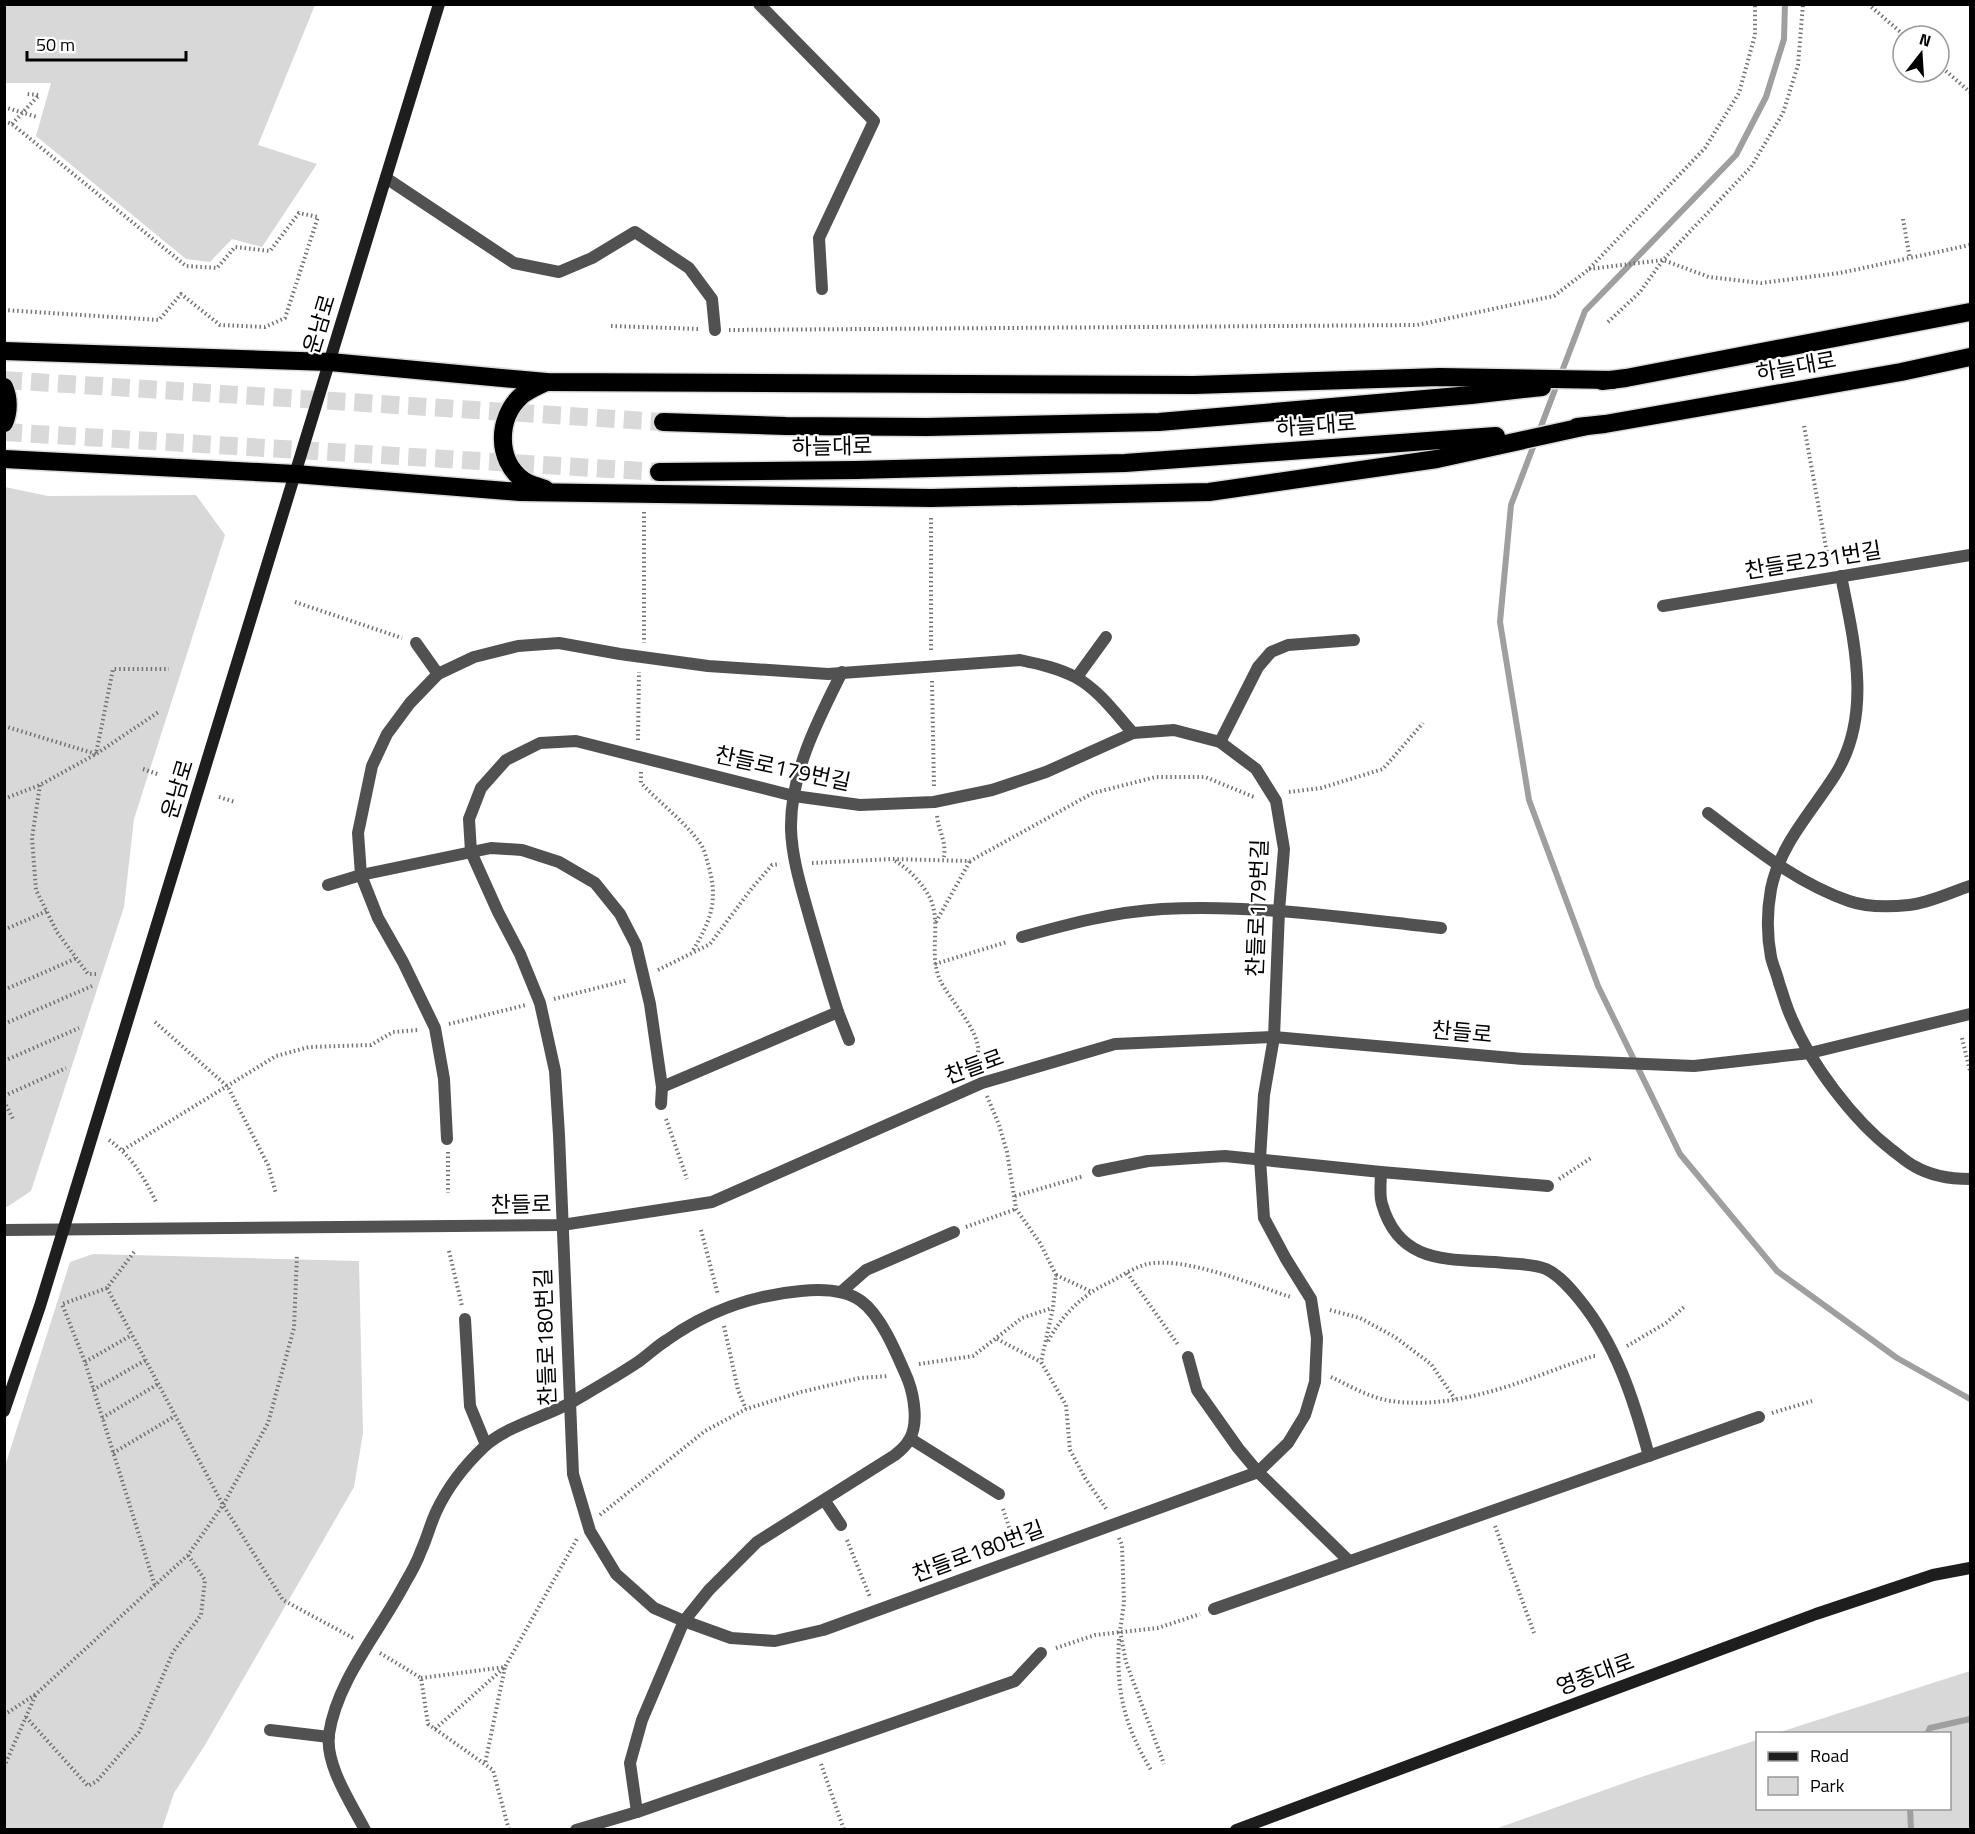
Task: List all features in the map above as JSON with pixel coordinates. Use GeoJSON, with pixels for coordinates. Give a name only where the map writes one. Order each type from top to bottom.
{"type":"FeatureCollection","features":[{"type":"Feature","properties":{"kind":"highway","name":"하늘대로"},"geometry":{"type":"LineString","coordinates":[[663,422],[927,427],[1158,422],[1471,395],[1619,379],[1971,312]]}},
{"type":"Feature","properties":{"kind":"highway"},"geometry":{"type":"LineString","coordinates":[[4,351],[330,362],[546,382],[1194,385],[1477,377],[1619,379]]}},
{"type":"Feature","properties":{"kind":"highway","name":"하늘대로"},"geometry":{"type":"LineString","coordinates":[[659,472],[856,470],[1125,463],[1456,447],[1605,424],[1901,372],[1971,357]]}},
{"type":"Feature","properties":{"kind":"highway"},"geometry":{"type":"LineString","coordinates":[[546,382],[521,397],[509,413],[502,430],[504,450],[512,468],[524,481],[559,494]]}},
{"type":"Feature","properties":{"kind":"highway"},"geometry":{"type":"LineString","coordinates":[[4,387],[8,393],[8,415],[4,423]]}},
{"type":"Feature","properties":{"kind":"highway"},"geometry":{"type":"LineString","coordinates":[[4,459],[295,474],[559,494],[931,498],[1209,492],[1456,447]]}},
{"type":"Feature","properties":{"kind":"street","name":"운남로"},"geometry":{"type":"LineString","coordinates":[[4,1411],[63,1229],[439,4]]}},
{"type":"Feature","properties":{"kind":"street"},"geometry":{"type":"LineString","coordinates":[[759,4],[874,121],[819,238],[822,289]]}},
{"type":"Feature","properties":{"kind":"street"},"geometry":{"type":"LineString","coordinates":[[386,178],[514,263],[559,272],[592,258],[635,232],[689,268],[712,299],[715,330]]}},
{"type":"Feature","properties":{"kind":"street","name":"찬들로231번길"},"geometry":{"type":"LineString","coordinates":[[1663,606],[1971,555]]}},
{"type":"Feature","properties":{"kind":"street"},"geometry":{"type":"LineString","coordinates":[[1836,577],[1857,656],[1857,706],[1850,743],[1836,773],[1792,835],[1777,865],[1771,890],[1768,924],[1771,957],[1791,1018],[1810,1053],[1848,1110],[1878,1139],[1913,1166],[1947,1178],[1971,1179]]}},
{"type":"Feature","properties":{"kind":"street"},"geometry":{"type":"LineString","coordinates":[[1077,677],[1106,637]]}},
{"type":"Feature","properties":{"kind":"street"},"geometry":{"type":"LineString","coordinates":[[1220,742],[1258,667],[1271,652],[1288,645],[1354,640]]}},
{"type":"Feature","properties":{"kind":"street"},"geometry":{"type":"LineString","coordinates":[[416,643],[438,674]]}},
{"type":"Feature","properties":{"kind":"street"},"geometry":{"type":"LineString","coordinates":[[447,1139],[444,1079],[435,1028],[403,962],[378,918],[362,875],[358,833],[372,766],[387,734],[410,703],[438,674],[485,654],[518,646],[559,643],[708,666],[828,674],[1020,660],[1050,666],[1077,677],[1097,693],[1133,733]]}},
{"type":"Feature","properties":{"kind":"street"},"geometry":{"type":"LineString","coordinates":[[842,672],[805,752],[794,796],[791,829],[798,876],[838,1012],[849,1040]]}},
{"type":"Feature","properties":{"kind":"street","name":"찬들로179번길"},"geometry":{"type":"LineString","coordinates":[[562,1225],[555,1071],[540,1003],[520,954],[471,852],[469,819],[481,788],[506,760],[540,743],[576,741],[794,796],[860,806],[934,802],[992,790],[1046,772],[1133,733],[1174,730],[1220,742],[1256,769],[1276,801],[1284,849],[1274,1037]]}},
{"type":"Feature","properties":{"kind":"street"},"geometry":{"type":"LineString","coordinates":[[1708,813],[1777,865],[1851,902],[1882,906],[1911,905],[1971,886]]}},
{"type":"Feature","properties":{"kind":"street"},"geometry":{"type":"LineString","coordinates":[[328,885],[362,875],[491,848],[522,850],[560,862],[595,883],[620,914],[636,945],[650,1004],[662,1087],[661,1104]]}},
{"type":"Feature","properties":{"kind":"street"},"geometry":{"type":"LineString","coordinates":[[1022,937],[1114,915],[1160,909],[1210,908],[1279,912],[1441,928]]}},
{"type":"Feature","properties":{"kind":"street"},"geometry":{"type":"LineString","coordinates":[[662,1087],[838,1012]]}},
{"type":"Feature","properties":{"kind":"street","name":"찬들로"},"geometry":{"type":"LineString","coordinates":[[4,1230],[562,1225],[712,1202],[982,1083],[1115,1044],[1274,1037],[1524,1059],[1694,1066],[1810,1053],[1971,1014]]}},
{"type":"Feature","properties":{"kind":"street","name":"찬들로180번길"},"geometry":{"type":"LineString","coordinates":[[562,1225],[573,1474],[590,1531],[616,1574],[654,1608],[730,1638],[775,1641],[823,1630],[1258,1472],[1288,1443],[1305,1415],[1315,1382],[1317,1338],[1311,1299],[1264,1218],[1260,1159],[1264,1095],[1274,1037]]}},
{"type":"Feature","properties":{"kind":"street"},"geometry":{"type":"LineString","coordinates":[[1098,1171],[1148,1161],[1225,1156],[1548,1186]]}},
{"type":"Feature","properties":{"kind":"street"},"geometry":{"type":"LineString","coordinates":[[1381,1172],[1381,1202],[1390,1224],[1402,1241],[1418,1252],[1436,1257],[1528,1265],[1546,1269],[1568,1285],[1592,1314],[1614,1352],[1638,1415],[1649,1456]]}},
{"type":"Feature","properties":{"kind":"street"},"geometry":{"type":"LineString","coordinates":[[841,1292],[867,1270],[954,1232]]}},
{"type":"Feature","properties":{"kind":"street"},"geometry":{"type":"LineString","coordinates":[[365,1830],[341,1784],[331,1756],[329,1737],[336,1707],[357,1662],[404,1586],[421,1551],[436,1511],[456,1479],[486,1445],[569,1403],[639,1361],[668,1339],[699,1320],[731,1305],[792,1292],[819,1290],[841,1292],[861,1301],[875,1316],[896,1352],[912,1390],[915,1420],[911,1439],[895,1455],[757,1542],[709,1590],[684,1621],[642,1720],[630,1763],[638,1812]]}},
{"type":"Feature","properties":{"kind":"street"},"geometry":{"type":"LineString","coordinates":[[465,1319],[471,1406],[486,1445]]}},
{"type":"Feature","properties":{"kind":"street"},"geometry":{"type":"LineString","coordinates":[[1188,1357],[1197,1390],[1238,1448],[1258,1472],[1349,1561]]}},
{"type":"Feature","properties":{"kind":"street"},"geometry":{"type":"LineString","coordinates":[[1214,1609],[1760,1417]]}},
{"type":"Feature","properties":{"kind":"street"},"geometry":{"type":"LineString","coordinates":[[911,1439],[999,1494]]}},
{"type":"Feature","properties":{"kind":"street"},"geometry":{"type":"LineString","coordinates":[[825,1501],[841,1526]]}},
{"type":"Feature","properties":{"kind":"street","name":"영종대로"},"geometry":{"type":"LineString","coordinates":[[1236,1830],[1816,1614],[1933,1575],[1971,1568]]}},
{"type":"Feature","properties":{"kind":"street"},"geometry":{"type":"LineString","coordinates":[[576,1830],[638,1812],[1015,1681],[1041,1653]]}},
{"type":"Feature","properties":{"kind":"street"},"geometry":{"type":"LineString","coordinates":[[270,1730],[329,1737]]}},
{"type":"Feature","properties":{"kind":"path"},"geometry":{"type":"LineString","coordinates":[[611,326],[715,330],[1417,325],[1554,296],[1588,270],[1705,148],[1739,93],[1755,35],[1755,4]]}},
{"type":"Feature","properties":{"kind":"path"},"geometry":{"type":"LineString","coordinates":[[1608,322],[1640,292],[1663,260],[1751,166],[1783,113],[1798,65],[1803,4]]}},
{"type":"Feature","properties":{"kind":"path"},"geometry":{"type":"LineString","coordinates":[[1868,4],[1891,24]]}},
{"type":"Feature","properties":{"kind":"path"},"geometry":{"type":"LineString","coordinates":[[1951,75],[1971,92]]}},
{"type":"Feature","properties":{"kind":"path"},"geometry":{"type":"LineString","coordinates":[[12,124],[39,95],[26,94]]}},
{"type":"Feature","properties":{"kind":"path"},"geometry":{"type":"LineString","coordinates":[[4,107],[37,117]]}},
{"type":"Feature","properties":{"kind":"path"},"geometry":{"type":"LineString","coordinates":[[4,121],[12,124],[186,266],[217,268],[235,247],[270,251],[299,213],[318,217],[285,318],[265,327],[220,325],[181,294],[159,320],[4,310]]}},
{"type":"Feature","properties":{"kind":"path"},"geometry":{"type":"LineString","coordinates":[[1903,219],[1910,259]]}},
{"type":"Feature","properties":{"kind":"path"},"geometry":{"type":"LineString","coordinates":[[1588,270],[1663,260],[1709,277],[1761,283],[1840,273],[1971,245]]}},
{"type":"Feature","properties":{"kind":"path"},"geometry":{"type":"LineString","coordinates":[[1804,426],[1836,577]]}},
{"type":"Feature","properties":{"kind":"path"},"geometry":{"type":"LineString","coordinates":[[644,511],[644,646]]}},
{"type":"Feature","properties":{"kind":"path"},"geometry":{"type":"LineString","coordinates":[[931,518],[931,654]]}},
{"type":"Feature","properties":{"kind":"path"},"geometry":{"type":"LineString","coordinates":[[295,602],[416,643]]}},
{"type":"Feature","properties":{"kind":"path"},"geometry":{"type":"LineString","coordinates":[[96,754],[113,669],[169,669]]}},
{"type":"Feature","properties":{"kind":"path"},"geometry":{"type":"LineString","coordinates":[[638,742],[639,672]]}},
{"type":"Feature","properties":{"kind":"path"},"geometry":{"type":"LineString","coordinates":[[932,680],[934,786]]}},
{"type":"Feature","properties":{"kind":"path"},"geometry":{"type":"LineString","coordinates":[[4,799],[40,785],[96,754],[160,711]]}},
{"type":"Feature","properties":{"kind":"path"},"geometry":{"type":"LineString","coordinates":[[1288,792],[1321,788],[1383,770],[1423,723]]}},
{"type":"Feature","properties":{"kind":"path"},"geometry":{"type":"LineString","coordinates":[[4,726],[96,754]]}},
{"type":"Feature","properties":{"kind":"path"},"geometry":{"type":"LineString","coordinates":[[143,769],[160,775]]}},
{"type":"Feature","properties":{"kind":"path"},"geometry":{"type":"LineString","coordinates":[[641,772],[640,783],[683,823],[702,845],[714,883],[713,904],[708,925],[691,953]]}},
{"type":"Feature","properties":{"kind":"path"},"geometry":{"type":"LineString","coordinates":[[808,863],[892,859],[970,861],[1093,793],[1156,777],[1205,777],[1255,797]]}},
{"type":"Feature","properties":{"kind":"path"},"geometry":{"type":"LineString","coordinates":[[40,785],[32,838],[36,890],[57,932],[88,974],[96,974]]}},
{"type":"Feature","properties":{"kind":"path"},"geometry":{"type":"LineString","coordinates":[[219,797],[235,802]]}},
{"type":"Feature","properties":{"kind":"path"},"geometry":{"type":"LineString","coordinates":[[936,813],[944,841],[943,860]]}},
{"type":"Feature","properties":{"kind":"path"},"geometry":{"type":"LineString","coordinates":[[892,859],[902,864],[930,897],[936,923],[933,948],[935,964],[939,979],[970,1025],[979,1051],[974,1066]]}},
{"type":"Feature","properties":{"kind":"path"},"geometry":{"type":"LineString","coordinates":[[936,923],[970,861]]}},
{"type":"Feature","properties":{"kind":"path"},"geometry":{"type":"LineString","coordinates":[[656,971],[710,944],[772,865],[784,864]]}},
{"type":"Feature","properties":{"kind":"path"},"geometry":{"type":"LineString","coordinates":[[4,930],[47,912]]}},
{"type":"Feature","properties":{"kind":"path"},"geometry":{"type":"LineString","coordinates":[[935,964],[1022,937]]}},
{"type":"Feature","properties":{"kind":"path"},"geometry":{"type":"LineString","coordinates":[[4,990],[77,958]]}},
{"type":"Feature","properties":{"kind":"path"},"geometry":{"type":"LineString","coordinates":[[551,1000],[636,978]]}},
{"type":"Feature","properties":{"kind":"path"},"geometry":{"type":"LineString","coordinates":[[4,1024],[92,986]]}},
{"type":"Feature","properties":{"kind":"path"},"geometry":{"type":"LineString","coordinates":[[123,1150],[276,1056],[309,1047],[371,1045],[393,1032],[435,1028],[526,1005]]}},
{"type":"Feature","properties":{"kind":"path"},"geometry":{"type":"LineString","coordinates":[[155,1022],[228,1087],[268,1165],[276,1194]]}},
{"type":"Feature","properties":{"kind":"path"},"geometry":{"type":"LineString","coordinates":[[4,1061],[79,1028]]}},
{"type":"Feature","properties":{"kind":"path"},"geometry":{"type":"LineString","coordinates":[[1962,1038],[1971,1071]]}},
{"type":"Feature","properties":{"kind":"path"},"geometry":{"type":"LineString","coordinates":[[4,1096],[66,1068]]}},
{"type":"Feature","properties":{"kind":"path"},"geometry":{"type":"LineString","coordinates":[[987,1095],[1002,1134],[1016,1196],[1016,1209],[1041,1243],[1056,1275],[1053,1308],[1041,1362]]}},
{"type":"Feature","properties":{"kind":"path"},"geometry":{"type":"LineString","coordinates":[[4,1101],[14,1121]]}},
{"type":"Feature","properties":{"kind":"path"},"geometry":{"type":"LineString","coordinates":[[661,1104],[687,1179]]}},
{"type":"Feature","properties":{"kind":"path"},"geometry":{"type":"LineString","coordinates":[[447,1139],[448,1193]]}},
{"type":"Feature","properties":{"kind":"path"},"geometry":{"type":"LineString","coordinates":[[109,1140],[123,1150],[144,1178],[156,1204]]}},
{"type":"Feature","properties":{"kind":"path"},"geometry":{"type":"LineString","coordinates":[[1548,1186],[1592,1158]]}},
{"type":"Feature","properties":{"kind":"path"},"geometry":{"type":"LineString","coordinates":[[1016,1196],[1098,1171]]}},
{"type":"Feature","properties":{"kind":"path"},"geometry":{"type":"LineString","coordinates":[[954,1232],[1016,1209]]}},
{"type":"Feature","properties":{"kind":"path"},"geometry":{"type":"LineString","coordinates":[[701,1230],[718,1295]]}},
{"type":"Feature","properties":{"kind":"path"},"geometry":{"type":"LineString","coordinates":[[449,1251],[465,1319]]}},
{"type":"Feature","properties":{"kind":"path"},"geometry":{"type":"LineString","coordinates":[[134,1252],[107,1288],[62,1304],[85,1362],[155,1586]]}},
{"type":"Feature","properties":{"kind":"path"},"geometry":{"type":"LineString","coordinates":[[4,1715],[36,1694],[188,1556],[223,1505],[268,1423],[294,1328],[297,1254]]}},
{"type":"Feature","properties":{"kind":"path"},"geometry":{"type":"LineString","coordinates":[[1045,1346],[1059,1321],[1090,1292],[1147,1264],[1173,1263],[1201,1269],[1294,1298]]}},
{"type":"Feature","properties":{"kind":"path"},"geometry":{"type":"LineString","coordinates":[[1127,1273],[1188,1357]]}},
{"type":"Feature","properties":{"kind":"path"},"geometry":{"type":"LineString","coordinates":[[1056,1275],[1090,1292]]}},
{"type":"Feature","properties":{"kind":"path"},"geometry":{"type":"LineString","coordinates":[[107,1288],[223,1505],[283,1600],[355,1640]]}},
{"type":"Feature","properties":{"kind":"path"},"geometry":{"type":"LineString","coordinates":[[1623,1348],[1666,1323],[1686,1306]]}},
{"type":"Feature","properties":{"kind":"path"},"geometry":{"type":"LineString","coordinates":[[914,1364],[974,1356],[1022,1318],[1053,1308]]}},
{"type":"Feature","properties":{"kind":"path"},"geometry":{"type":"LineString","coordinates":[[1330,1310],[1360,1318],[1395,1336],[1431,1364],[1455,1399]]}},
{"type":"Feature","properties":{"kind":"path"},"geometry":{"type":"LineString","coordinates":[[723,1321],[738,1390],[746,1409]]}},
{"type":"Feature","properties":{"kind":"path"},"geometry":{"type":"LineString","coordinates":[[85,1362],[132,1335]]}},
{"type":"Feature","properties":{"kind":"path"},"geometry":{"type":"LineString","coordinates":[[997,1339],[1041,1362],[1066,1405],[1071,1450],[1085,1478],[1110,1515]]}},
{"type":"Feature","properties":{"kind":"path"},"geometry":{"type":"LineString","coordinates":[[1331,1376],[1361,1392],[1389,1401],[1421,1403],[1492,1392],[1593,1356],[1600,1357]]}},
{"type":"Feature","properties":{"kind":"path"},"geometry":{"type":"LineString","coordinates":[[93,1390],[146,1360]]}},
{"type":"Feature","properties":{"kind":"path"},"geometry":{"type":"LineString","coordinates":[[598,1517],[705,1431],[746,1409],[801,1392],[860,1378],[893,1376]]}},
{"type":"Feature","properties":{"kind":"path"},"geometry":{"type":"LineString","coordinates":[[102,1418],[158,1384]]}},
{"type":"Feature","properties":{"kind":"path"},"geometry":{"type":"LineString","coordinates":[[1760,1417],[1812,1401]]}},
{"type":"Feature","properties":{"kind":"path"},"geometry":{"type":"LineString","coordinates":[[113,1453],[175,1416]]}},
{"type":"Feature","properties":{"kind":"path"},"geometry":{"type":"LineString","coordinates":[[999,1494],[1016,1548]]}},
{"type":"Feature","properties":{"kind":"path"},"geometry":{"type":"LineString","coordinates":[[1494,1522],[1534,1633]]}},
{"type":"Feature","properties":{"kind":"path"},"geometry":{"type":"LineString","coordinates":[[841,1526],[871,1599]]}},
{"type":"Feature","properties":{"kind":"path"},"geometry":{"type":"LineString","coordinates":[[1119,1537],[1122,1545],[1124,1602],[1117,1667],[1122,1708],[1140,1751],[1151,1770]]}},
{"type":"Feature","properties":{"kind":"path"},"geometry":{"type":"LineString","coordinates":[[485,1764],[505,1667],[577,1538]]}},
{"type":"Feature","properties":{"kind":"path"},"geometry":{"type":"LineString","coordinates":[[26,1717],[88,1786],[97,1781],[139,1732],[173,1652],[201,1615],[205,1580],[188,1556]]}},
{"type":"Feature","properties":{"kind":"path"},"geometry":{"type":"LineString","coordinates":[[1041,1653],[1095,1635],[1158,1628],[1214,1609]]}},
{"type":"Feature","properties":{"kind":"path"},"geometry":{"type":"LineString","coordinates":[[1120,1632],[1126,1662],[1164,1764]]}},
{"type":"Feature","properties":{"kind":"path"},"geometry":{"type":"LineString","coordinates":[[380,1652],[422,1678],[505,1667]]}},
{"type":"Feature","properties":{"kind":"path"},"geometry":{"type":"LineString","coordinates":[[435,1729],[505,1667]]}},
{"type":"Feature","properties":{"kind":"path"},"geometry":{"type":"LineString","coordinates":[[422,1678],[428,1724],[493,1770],[509,1830]]}},
{"type":"Feature","properties":{"kind":"path"},"geometry":{"type":"LineString","coordinates":[[4,1767],[36,1694]]}},
{"type":"Feature","properties":{"kind":"path"},"geometry":{"type":"LineString","coordinates":[[820,1760],[844,1830]]}},
{"type":"Feature","properties":{"kind":"green space"},"geometry":{"type":"Polygon","coordinates":[[[4,5],[315,5],[258,145],[317,164],[262,247],[232,239],[210,262],[186,259],[36,136],[51,83],[5,83],[4,5]]]}},
{"type":"Feature","properties":{"kind":"green space"},"geometry":{"type":"Polygon","coordinates":[[[5,487],[48,496],[196,495],[225,535],[134,819],[124,907],[31,1191],[7,1207],[4,1207],[5,487]]]}},
{"type":"Feature","properties":{"kind":"green space"},"geometry":{"type":"Polygon","coordinates":[[[93,1254],[359,1261],[363,1433],[354,1487],[205,1745],[174,1793],[162,1829],[5,1829],[5,1466],[70,1262],[93,1254]]]}},
{"type":"Feature","properties":{"kind":"green space"},"geometry":{"type":"Polygon","coordinates":[[[1970,1671],[1970,1829],[1495,1829],[1644,1776],[1756,1740],[1756,1810],[1951,1810],[1951,1732],[1780,1732],[1970,1671]]]}},
{"type":"Feature","properties":{"kind":"waterway"},"geometry":{"type":"LineString","coordinates":[[1785,4],[1784,39],[1766,97],[1736,155],[1585,311],[1511,505],[1500,622],[1529,800],[1598,986],[1680,1154],[1777,1271],[1897,1358],[1970,1399]]}},
{"type":"Feature","properties":{"kind":"waterway"},"geometry":{"type":"LineString","coordinates":[[1928,1732],[1930,1728],[1970,1719]]}},
{"type":"Feature","properties":{"kind":"waterway"},"geometry":{"type":"LineString","coordinates":[[1910,1810],[1911,1830]]}},
{"type":"Feature","properties":{"kind":"tunnel"},"geometry":{"type":"LineString","coordinates":[[4,380],[663,422]]}},
{"type":"Feature","properties":{"kind":"tunnel"},"geometry":{"type":"LineString","coordinates":[[4,432],[659,472]]}}]}
